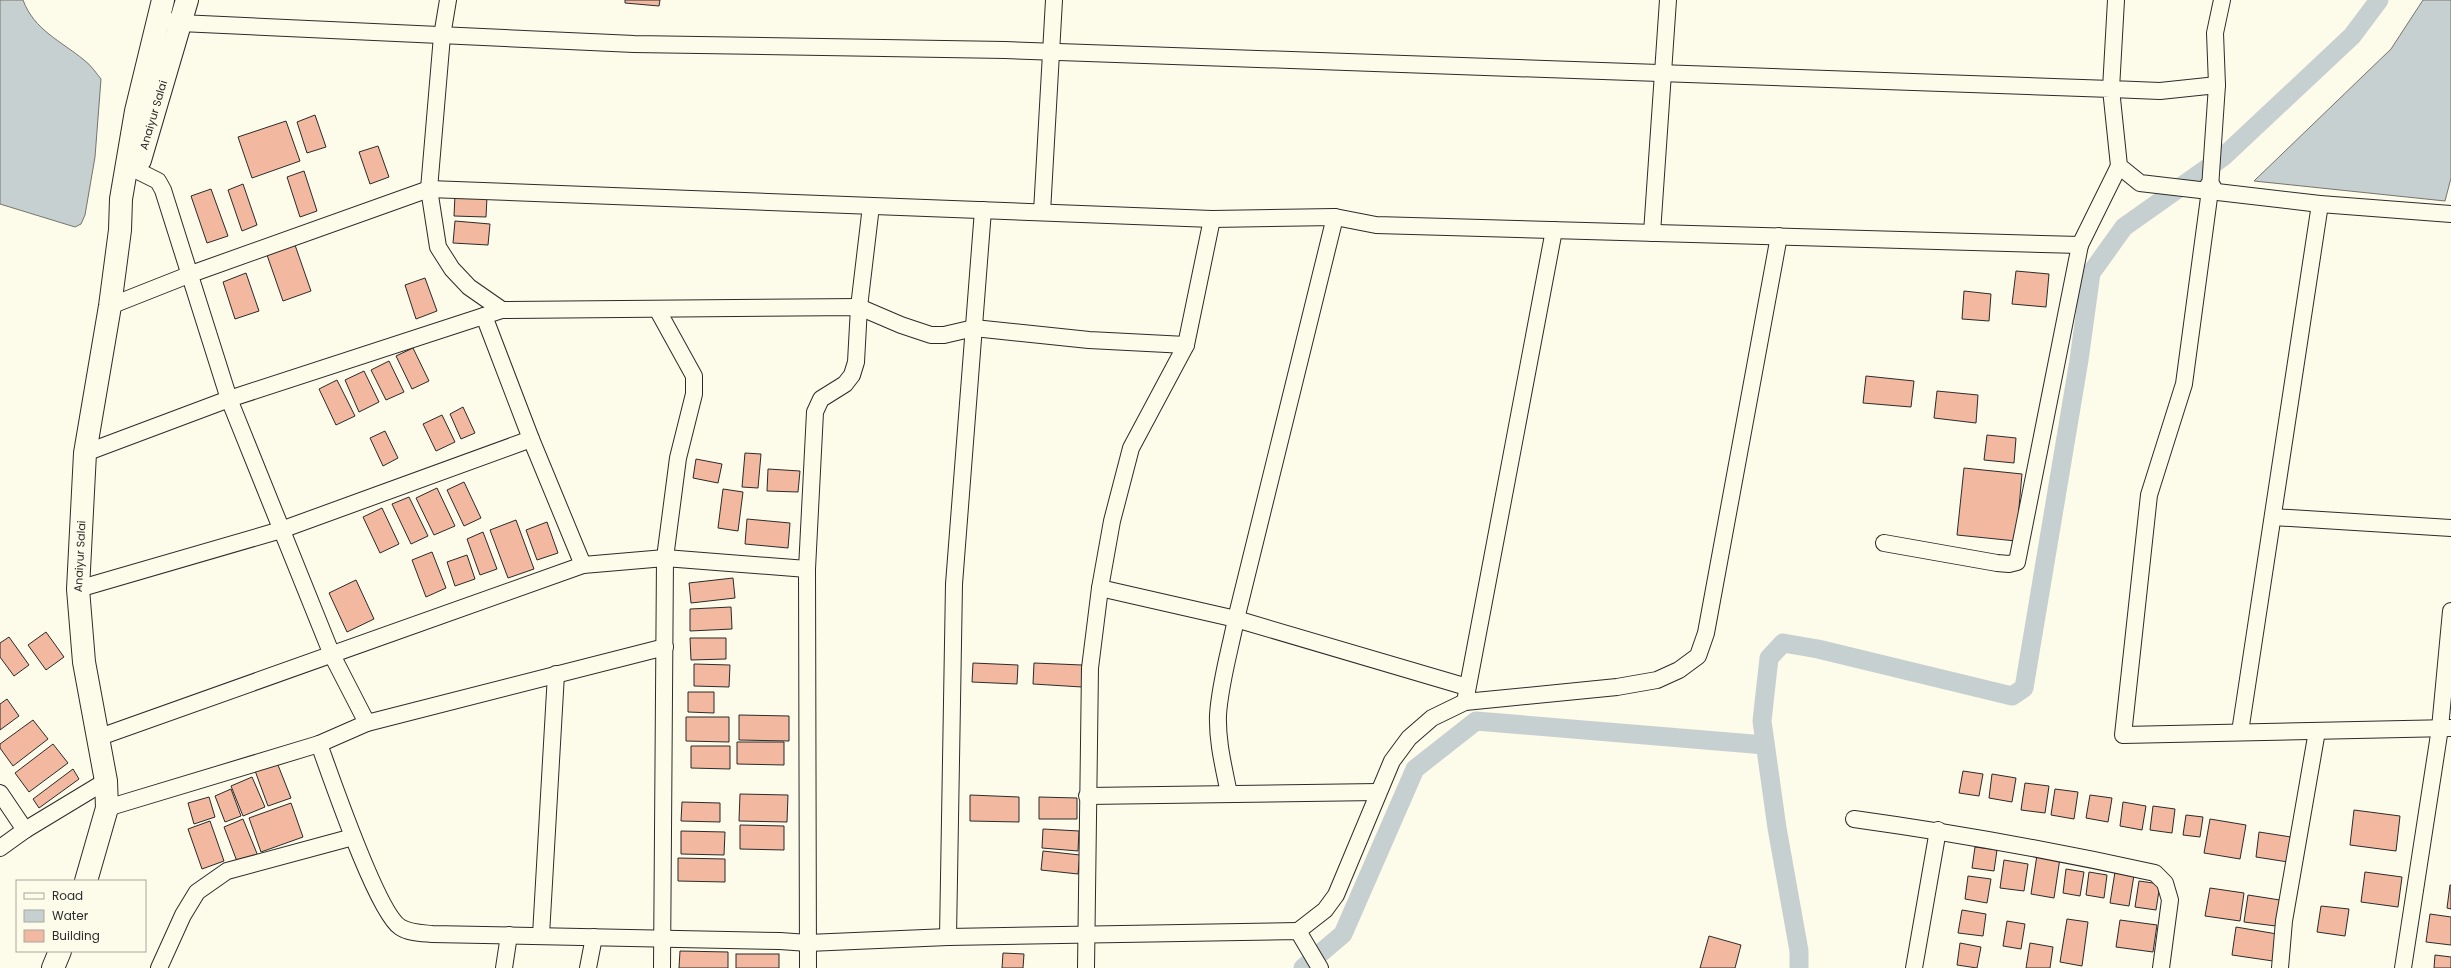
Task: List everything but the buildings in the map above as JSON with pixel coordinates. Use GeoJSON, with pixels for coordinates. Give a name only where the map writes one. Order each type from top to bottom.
{"type":"FeatureCollection","features":[{"type":"Feature","properties":{"kind":"main road","name":"Anaiyur Salai"},"geometry":{"type":"LineString","coordinates":[[120,230],[136,170],[187,0]]}},
{"type":"Feature","properties":{"kind":"main road","name":"Anaiyur Salai"},"geometry":{"type":"LineString","coordinates":[[86,880],[107,808],[106,781],[84,662],[78,589],[84,453],[110,306],[120,230],[121,199],[136,111],[161,9]]}},
{"type":"Feature","properties":{"kind":"main road"},"geometry":{"type":"LineString","coordinates":[[53,968],[60,952]]}},
{"type":"Feature","properties":{"kind":"street"},"geometry":{"type":"LineString","coordinates":[[448,0],[442,36],[429,189],[438,247],[452,269],[469,287],[502,310]]}},
{"type":"Feature","properties":{"kind":"street"},"geometry":{"type":"LineString","coordinates":[[1042,212],[1054,0]]}},
{"type":"Feature","properties":{"kind":"street"},"geometry":{"type":"LineString","coordinates":[[1652,232],[1668,0]]}},
{"type":"Feature","properties":{"kind":"street"},"geometry":{"type":"LineString","coordinates":[[1884,543],[1997,563],[2010,564],[2017,562],[2080,245],[2119,166],[2111,89],[2116,0]]}},
{"type":"Feature","properties":{"kind":"street"},"geometry":{"type":"LineString","coordinates":[[2222,0],[2215,33],[2217,85],[2209,189],[2184,384],[2149,495],[2123,735],[2446,728]]}},
{"type":"Feature","properties":{"kind":"street"},"geometry":{"type":"LineString","coordinates":[[161,9],[180,24],[634,44],[1050,52],[2160,91],[2217,85]]}},
{"type":"Feature","properties":{"kind":"street"},"geometry":{"type":"LineString","coordinates":[[2119,166],[2140,183],[2209,189],[2320,204],[2451,214]]}},
{"type":"Feature","properties":{"kind":"street"},"geometry":{"type":"LineString","coordinates":[[136,170],[158,181],[163,190],[229,399],[332,655],[368,723]]}},
{"type":"Feature","properties":{"kind":"street"},"geometry":{"type":"LineString","coordinates":[[110,306],[190,274],[429,189],[1212,219],[1335,217],[1376,225],[2080,245]]}},
{"type":"Feature","properties":{"kind":"street"},"geometry":{"type":"LineString","coordinates":[[2240,732],[2320,204]]}},
{"type":"Feature","properties":{"kind":"street"},"geometry":{"type":"LineString","coordinates":[[808,968],[807,569],[815,412],[821,399],[845,384],[852,375],[856,362],[859,306],[870,206]]}},
{"type":"Feature","properties":{"kind":"street"},"geometry":{"type":"LineString","coordinates":[[948,937],[954,584],[983,210]]}},
{"type":"Feature","properties":{"kind":"street"},"geometry":{"type":"LineString","coordinates":[[1229,794],[1219,744],[1218,715],[1236,619],[1335,217]]}},
{"type":"Feature","properties":{"kind":"street"},"geometry":{"type":"LineString","coordinates":[[1086,968],[1087,796],[1090,668],[1100,588],[1112,521],[1131,448],[1186,345],[1212,219]]}},
{"type":"Feature","properties":{"kind":"street"},"geometry":{"type":"LineString","coordinates":[[319,744],[353,837],[389,916],[399,927],[411,932],[432,934],[541,935],[808,943],[948,937],[1086,934],[1301,935],[1325,910],[1336,895],[1392,761],[1409,738],[1432,718],[1466,694],[1554,230]]}},
{"type":"Feature","properties":{"kind":"street"},"geometry":{"type":"LineString","coordinates":[[1100,588],[1236,619],[1466,694],[1617,687],[1657,680],[1679,670],[1698,656],[1706,633],[1779,236]]}},
{"type":"Feature","properties":{"kind":"street"},"geometry":{"type":"LineString","coordinates":[[84,453],[229,399],[502,310],[859,306],[906,327],[931,335],[974,328],[1089,340],[1186,345]]}},
{"type":"Feature","properties":{"kind":"street"},"geometry":{"type":"LineString","coordinates":[[657,308],[694,376],[693,400],[678,458],[665,558],[662,968]]}},
{"type":"Feature","properties":{"kind":"street"},"geometry":{"type":"LineString","coordinates":[[484,316],[531,439],[583,565]]}},
{"type":"Feature","properties":{"kind":"street"},"geometry":{"type":"LineString","coordinates":[[78,589],[281,530],[531,439]]}},
{"type":"Feature","properties":{"kind":"street"},"geometry":{"type":"LineString","coordinates":[[2273,517],[2451,528]]}},
{"type":"Feature","properties":{"kind":"street"},"geometry":{"type":"LineString","coordinates":[[97,738],[583,565],[665,558],[807,569]]}},
{"type":"Feature","properties":{"kind":"street"},"geometry":{"type":"LineString","coordinates":[[2402,968],[2446,728],[2451,611]]}},
{"type":"Feature","properties":{"kind":"street"},"geometry":{"type":"LineString","coordinates":[[107,808],[319,744],[368,723],[665,647]]}},
{"type":"Feature","properties":{"kind":"street"},"geometry":{"type":"LineString","coordinates":[[541,935],[556,674]]}},
{"type":"Feature","properties":{"kind":"street"},"geometry":{"type":"LineString","coordinates":[[2280,968],[2284,921],[2317,731]]}},
{"type":"Feature","properties":{"kind":"street"},"geometry":{"type":"LineString","coordinates":[[0,848],[25,830],[106,781]]}},
{"type":"Feature","properties":{"kind":"street"},"geometry":{"type":"LineString","coordinates":[[1087,796],[1378,792]]}},
{"type":"Feature","properties":{"kind":"street"},"geometry":{"type":"LineString","coordinates":[[0,793],[25,830]]}},
{"type":"Feature","properties":{"kind":"street"},"geometry":{"type":"LineString","coordinates":[[1854,819],[1938,830],[2067,853],[2155,873],[2165,883],[2170,900],[2161,968]]}},
{"type":"Feature","properties":{"kind":"street"},"geometry":{"type":"LineString","coordinates":[[1914,968],[1938,830]]}},
{"type":"Feature","properties":{"kind":"street"},"geometry":{"type":"LineString","coordinates":[[159,968],[183,914],[197,892],[227,871],[353,837]]}},
{"type":"Feature","properties":{"kind":"street"},"geometry":{"type":"LineString","coordinates":[[504,968],[509,935]]}},
{"type":"Feature","properties":{"kind":"street"},"geometry":{"type":"LineString","coordinates":[[1301,935],[1320,968]]}},
{"type":"Feature","properties":{"kind":"street"},"geometry":{"type":"LineString","coordinates":[[588,968],[594,937]]}},
{"type":"Feature","properties":{"kind":"water"},"geometry":{"type":"Polygon","coordinates":[[[0,0],[23,0],[34,19],[41,27],[87,62],[101,79],[95,157],[85,215],[81,224],[75,227],[0,204],[0,0]]]}},
{"type":"Feature","properties":{"kind":"water"},"geometry":{"type":"Polygon","coordinates":[[[2423,0],[2451,0],[2451,178],[2445,201],[2254,181],[2391,49],[2423,0]]]}},
{"type":"Feature","properties":{"kind":"waterway"},"geometry":{"type":"LineString","coordinates":[[1799,968],[1799,951],[1777,828],[1762,721],[1769,658],[1783,643],[1818,649],[2012,696],[2024,688],[2079,360],[2091,273],[2124,227],[2223,157],[2352,36],[2379,0]]}},
{"type":"Feature","properties":{"kind":"waterway"},"geometry":{"type":"LineString","coordinates":[[1303,968],[1343,934],[1415,769],[1476,721],[1765,745]]}}]}
